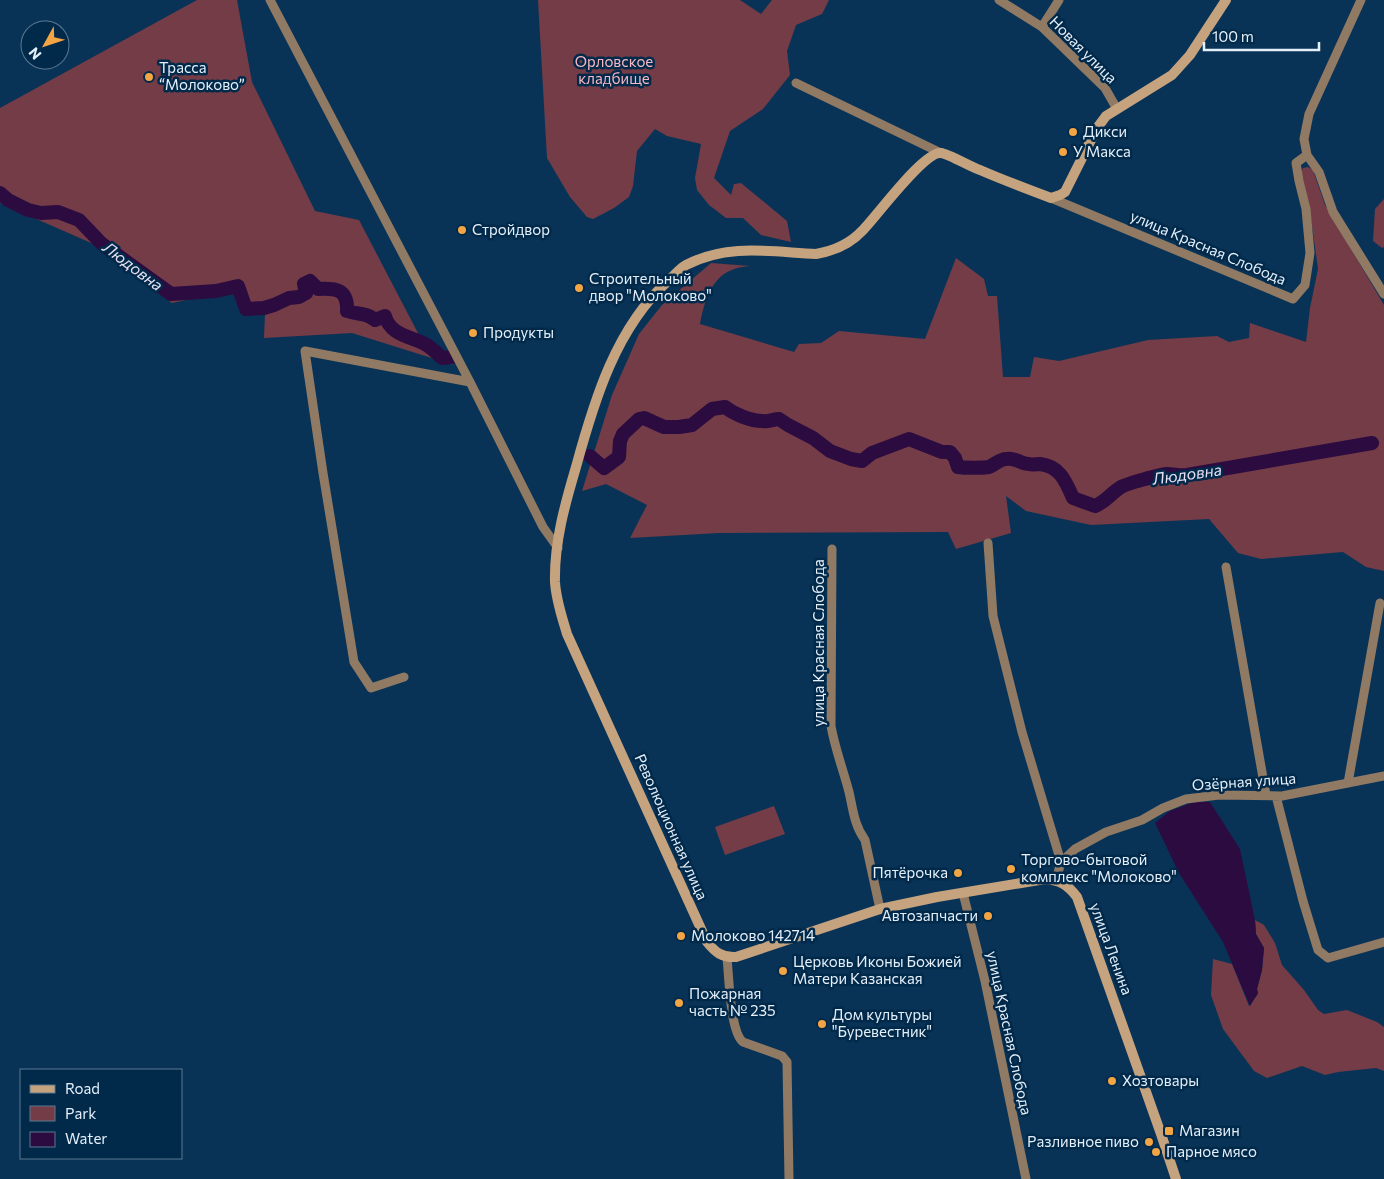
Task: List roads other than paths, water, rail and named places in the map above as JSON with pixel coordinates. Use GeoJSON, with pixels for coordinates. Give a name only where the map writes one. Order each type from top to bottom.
{"type":"FeatureCollection","features":[{"type":"Feature","properties":{"kind":"main road"},"geometry":{"type":"LineString","coordinates":[[941,153],[980,171],[1051,198],[1060,195],[1065,192],[1097,128],[1106,116],[1172,75],[1190,56],[1226,0]]}},
{"type":"Feature","properties":{"kind":"main road","name":"Революционная улица"},"geometry":{"type":"LineString","coordinates":[[727,958],[712,949],[707,942],[567,634],[560,612],[555,583],[560,524],[588,421],[600,388],[635,320],[664,284],[684,266],[706,256],[735,250],[816,254],[828,252],[863,231],[911,174],[933,155],[941,153]]}},
{"type":"Feature","properties":{"kind":"main road"},"geometry":{"type":"LineString","coordinates":[[727,958],[751,953],[880,909],[1045,879],[1056,880]]}},
{"type":"Feature","properties":{"kind":"main road","name":"улица Ленина"},"geometry":{"type":"LineString","coordinates":[[1056,880],[1068,886],[1077,897],[1162,1134],[1176,1179]]}},
{"type":"Feature","properties":{"kind":"street"},"geometry":{"type":"LineString","coordinates":[[270,0],[470,382],[543,527],[558,548]]}},
{"type":"Feature","properties":{"kind":"street","name":"Новая улица"},"geometry":{"type":"LineString","coordinates":[[999,0],[1042,27],[1105,88],[1117,109]]}},
{"type":"Feature","properties":{"kind":"street"},"geometry":{"type":"LineString","coordinates":[[1042,27],[1059,0]]}},
{"type":"Feature","properties":{"kind":"street"},"geometry":{"type":"LineString","coordinates":[[1361,0],[1309,114],[1304,139],[1307,155],[1319,172],[1333,212],[1384,294]]}},
{"type":"Feature","properties":{"kind":"street"},"geometry":{"type":"LineString","coordinates":[[796,83],[941,153]]}},
{"type":"Feature","properties":{"kind":"street","name":"улица Красная Слобода"},"geometry":{"type":"LineString","coordinates":[[1051,198],[1293,299],[1305,285],[1310,252],[1306,209],[1298,181],[1296,162],[1307,155]]}},
{"type":"Feature","properties":{"kind":"street"},"geometry":{"type":"LineString","coordinates":[[404,677],[371,688],[354,662],[323,473],[306,351],[470,382]]}},
{"type":"Feature","properties":{"kind":"street"},"geometry":{"type":"LineString","coordinates":[[988,543],[993,616],[1022,732],[1060,862],[1056,880]]}},
{"type":"Feature","properties":{"kind":"street","name":"улица Красная Слобода"},"geometry":{"type":"LineString","coordinates":[[832,549],[831,726],[853,814],[865,840],[880,909]]}},
{"type":"Feature","properties":{"kind":"street"},"geometry":{"type":"LineString","coordinates":[[1226,567],[1266,795]]}},
{"type":"Feature","properties":{"kind":"street"},"geometry":{"type":"LineString","coordinates":[[1348,783],[1380,603]]}},
{"type":"Feature","properties":{"kind":"street","name":"Озёрная улица"},"geometry":{"type":"LineString","coordinates":[[1060,862],[1075,849],[1106,832],[1142,820],[1163,808],[1186,799],[1219,795],[1282,796],[1384,776]]}},
{"type":"Feature","properties":{"kind":"street"},"geometry":{"type":"LineString","coordinates":[[1276,796],[1303,901],[1318,950],[1328,958],[1384,942]]}},
{"type":"Feature","properties":{"kind":"street","name":"улица Красная Слобода"},"geometry":{"type":"LineString","coordinates":[[963,893],[987,990],[1026,1179]]}},
{"type":"Feature","properties":{"kind":"street"},"geometry":{"type":"LineString","coordinates":[[727,958],[734,1021],[739,1039],[782,1056],[787,1062],[789,1179]]}},
{"type":"Feature","properties":{"kind":"water"},"geometry":{"type":"Polygon","coordinates":[[[1194,802],[1210,802],[1240,849],[1255,920],[1256,934],[1264,948],[1262,970],[1257,989],[1258,993],[1250,1006],[1223,942],[1179,873],[1155,823],[1170,811],[1194,802]]]}},
{"type":"Feature","properties":{"kind":"waterway","name":"Людовна"},"geometry":{"type":"LineString","coordinates":[[0,193],[8,200],[28,210],[41,213],[58,212],[79,220],[102,244],[171,294],[216,291],[238,286],[246,309],[264,308],[306,293],[304,284],[310,281],[318,289],[340,291],[345,298],[347,311],[372,317],[375,320],[385,316],[387,322],[395,331],[426,344],[442,358],[452,357]]}},
{"type":"Feature","properties":{"kind":"waterway","name":"Людовна"},"geometry":{"type":"LineString","coordinates":[[590,456],[604,468],[619,457],[620,441],[623,434],[639,419],[644,418],[664,427],[679,427],[692,425],[712,409],[725,407],[738,415],[753,420],[779,419],[813,438],[830,451],[862,461],[872,453],[909,439],[942,452],[950,452],[955,458],[958,467],[989,467],[1002,460],[1009,459],[1026,464],[1047,465],[1061,476],[1073,498],[1095,506],[1121,487],[1158,476],[1167,474],[1187,475],[1372,443]]}},
{"type":"Feature","properties":{"kind":"place","name":"Трасса “Молоково”"},"geometry":{"type":"Point","coordinates":[149,77]}},
{"type":"Feature","properties":{"kind":"place","name":"Дикси"},"geometry":{"type":"Point","coordinates":[1073,132]}},
{"type":"Feature","properties":{"kind":"place","name":"У Макса"},"geometry":{"type":"Point","coordinates":[1063,152]}},
{"type":"Feature","properties":{"kind":"place","name":"Стройдвор"},"geometry":{"type":"Point","coordinates":[462,230]}},
{"type":"Feature","properties":{"kind":"place","name":"Строительный двор \"Молоково\""},"geometry":{"type":"Point","coordinates":[579,288]}},
{"type":"Feature","properties":{"kind":"place","name":"Продукты"},"geometry":{"type":"Point","coordinates":[473,333]}},
{"type":"Feature","properties":{"kind":"place","name":"Торгово-бытовой комплекс \"Молоково\""},"geometry":{"type":"Point","coordinates":[1011,869]}},
{"type":"Feature","properties":{"kind":"place","name":"Пятёрочка"},"geometry":{"type":"Point","coordinates":[958,873]}},
{"type":"Feature","properties":{"kind":"place","name":"Автозапчасти"},"geometry":{"type":"Point","coordinates":[988,916]}},
{"type":"Feature","properties":{"kind":"place","name":"Молоково 142714"},"geometry":{"type":"Point","coordinates":[681,936]}},
{"type":"Feature","properties":{"kind":"place","name":"Церковь Иконы Божией Матери Казанская"},"geometry":{"type":"Point","coordinates":[783,971]}},
{"type":"Feature","properties":{"kind":"place","name":"Пожарная часть № 235"},"geometry":{"type":"Point","coordinates":[679,1003]}},
{"type":"Feature","properties":{"kind":"place","name":"Дом культуры \"Буревестник\""},"geometry":{"type":"Point","coordinates":[822,1024]}},
{"type":"Feature","properties":{"kind":"place","name":"Хозтовары"},"geometry":{"type":"Point","coordinates":[1112,1081]}},
{"type":"Feature","properties":{"kind":"place","name":"Магазин"},"geometry":{"type":"Point","coordinates":[1169,1131]}},
{"type":"Feature","properties":{"kind":"place","name":"Разливное пиво"},"geometry":{"type":"Point","coordinates":[1149,1142]}},
{"type":"Feature","properties":{"kind":"place","name":"Парное мясо"},"geometry":{"type":"Point","coordinates":[1156,1152]}},
{"type":"Feature","properties":{"kind":"park label","name":"Орловское кладбище"},"geometry":{"type":"Point","coordinates":[614,70]}}]}
